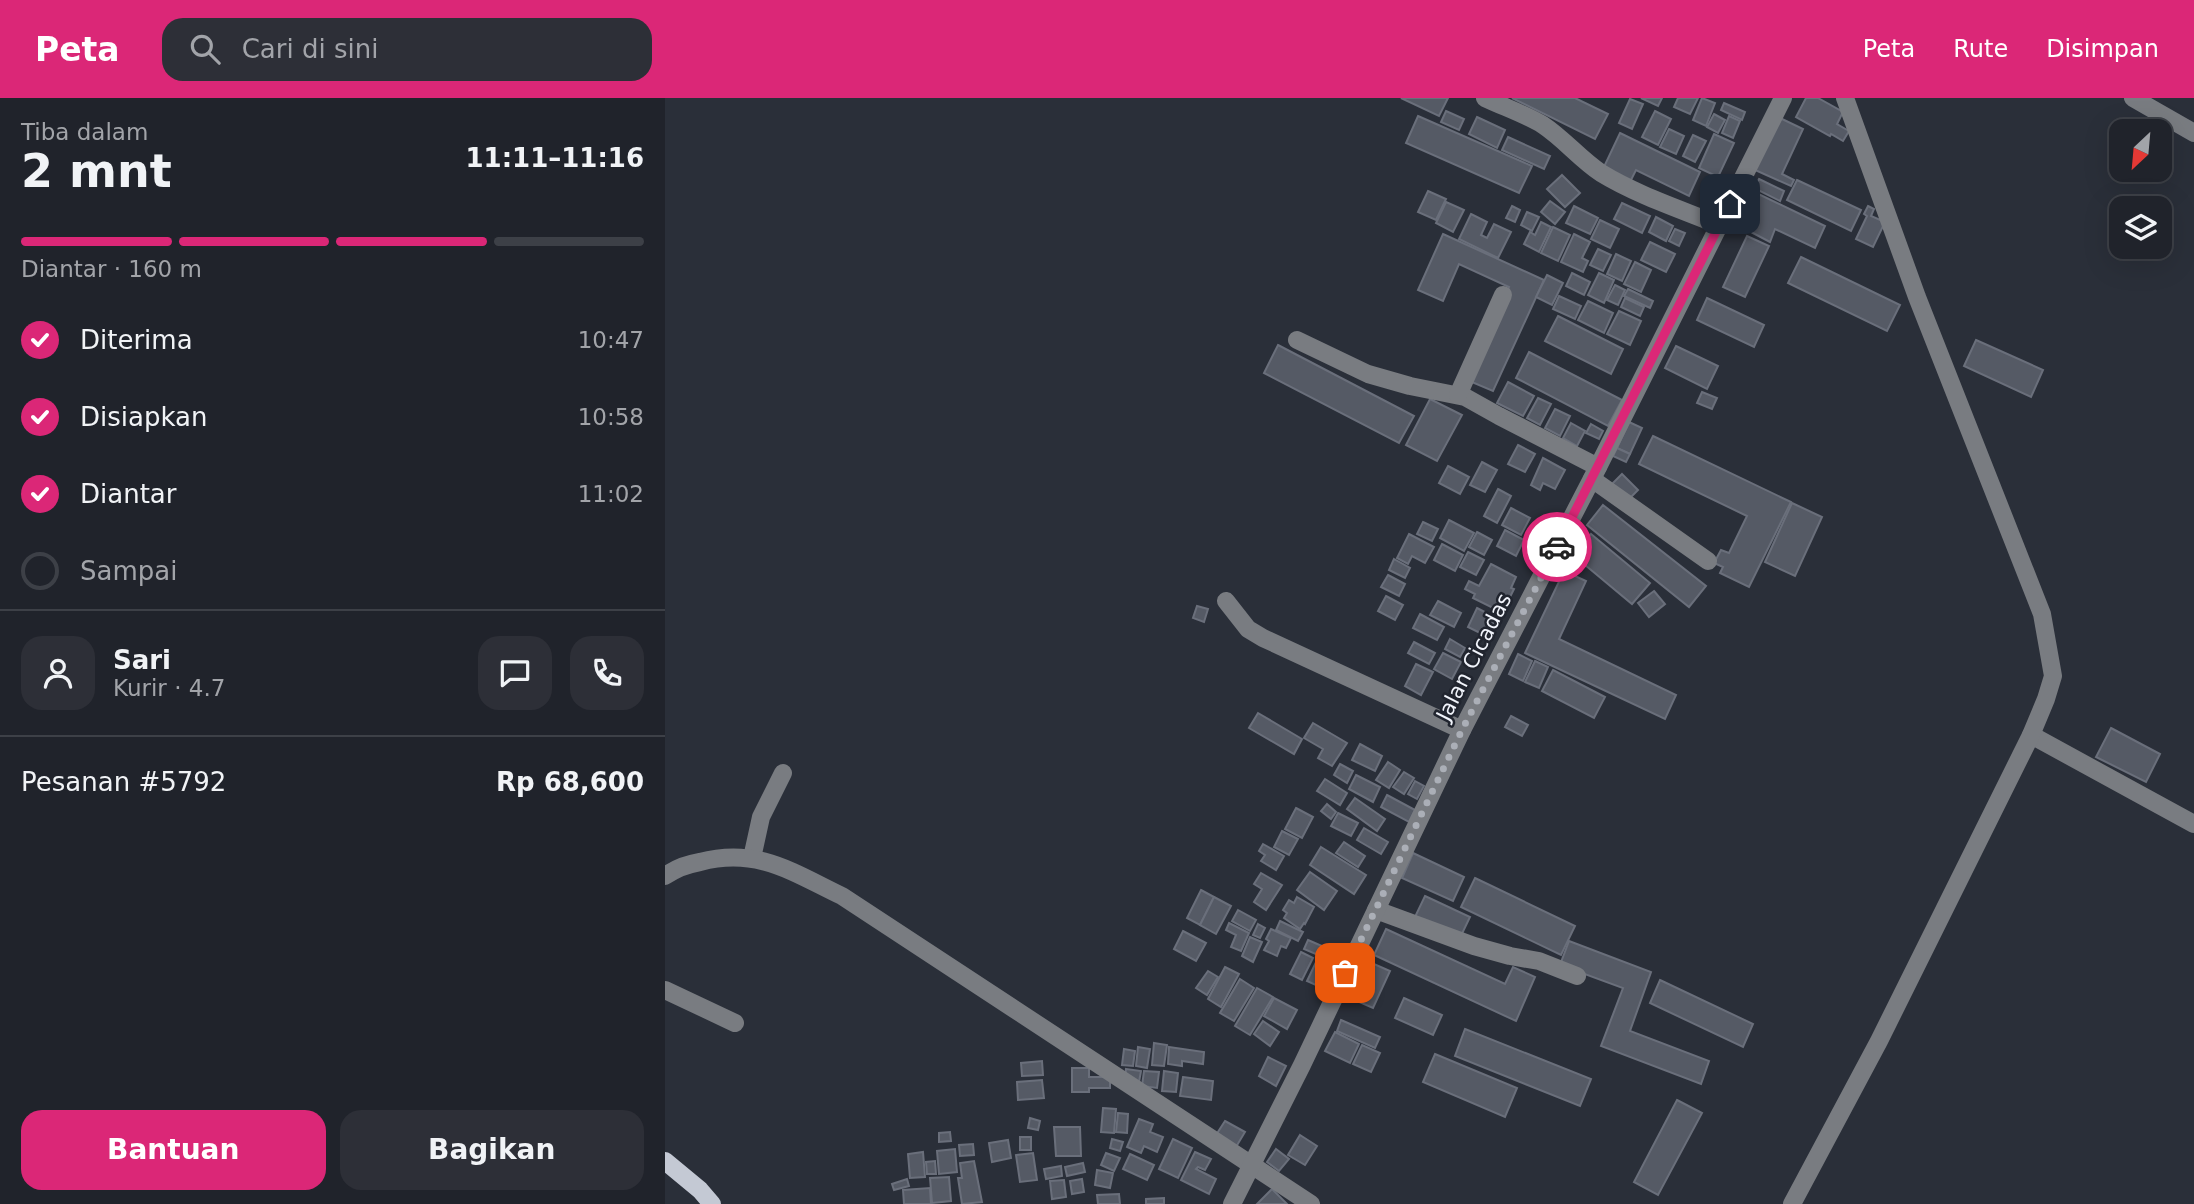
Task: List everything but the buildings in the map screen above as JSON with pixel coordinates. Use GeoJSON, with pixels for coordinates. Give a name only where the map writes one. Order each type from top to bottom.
{"type":"FeatureCollection","features":[{"type":"Feature","properties":{"kind":"main road"},"geometry":{"type":"LineString","coordinates":[[665,1161],[700,1190],[712,1204]]}},
{"type":"Feature","properties":{"kind":"street"},"geometry":{"type":"LineString","coordinates":[[1485,98],[1542,124],[1603,174],[1719,225]]}},
{"type":"Feature","properties":{"kind":"street","name":"Jalan Cicadas"},"geometry":{"type":"LineString","coordinates":[[1232,1204],[1462,730],[1595,473],[1783,98]]}},
{"type":"Feature","properties":{"kind":"street"},"geometry":{"type":"LineString","coordinates":[[1792,1204],[1879,1041],[2031,735],[2053,676],[2042,614],[1917,297],[1845,98]]}},
{"type":"Feature","properties":{"kind":"street"},"geometry":{"type":"LineString","coordinates":[[2133,98],[2194,132]]}},
{"type":"Feature","properties":{"kind":"street"},"geometry":{"type":"LineString","coordinates":[[1458,395],[1503,295]]}},
{"type":"Feature","properties":{"kind":"street"},"geometry":{"type":"LineString","coordinates":[[1297,340],[1368,374],[1465,397],[1595,473],[1708,561]]}},
{"type":"Feature","properties":{"kind":"street"},"geometry":{"type":"LineString","coordinates":[[1226,601],[1248,629],[1263,638],[1462,730]]}},
{"type":"Feature","properties":{"kind":"street"},"geometry":{"type":"LineString","coordinates":[[2031,735],[2194,824]]}},
{"type":"Feature","properties":{"kind":"street"},"geometry":{"type":"LineString","coordinates":[[752,858],[761,817],[783,773]]}},
{"type":"Feature","properties":{"kind":"street"},"geometry":{"type":"LineString","coordinates":[[665,876],[693,863],[720,856],[752,858],[766,860],[785,868],[842,896],[1311,1204]]}},
{"type":"Feature","properties":{"kind":"street"},"geometry":{"type":"LineString","coordinates":[[1376,910],[1474,946],[1539,961],[1577,976]]}},
{"type":"Feature","properties":{"kind":"street"},"geometry":{"type":"LineString","coordinates":[[665,990],[735,1023]]}},
{"type":"Feature","properties":{"kind":"way so far"},"geometry":{"type":"LineString","coordinates":[[1345,973],[1462,730],[1557,547]]}},
{"type":"Feature","properties":{"kind":"route"},"geometry":{"type":"LineString","coordinates":[[1557,547],[1730,204]]}}]}
